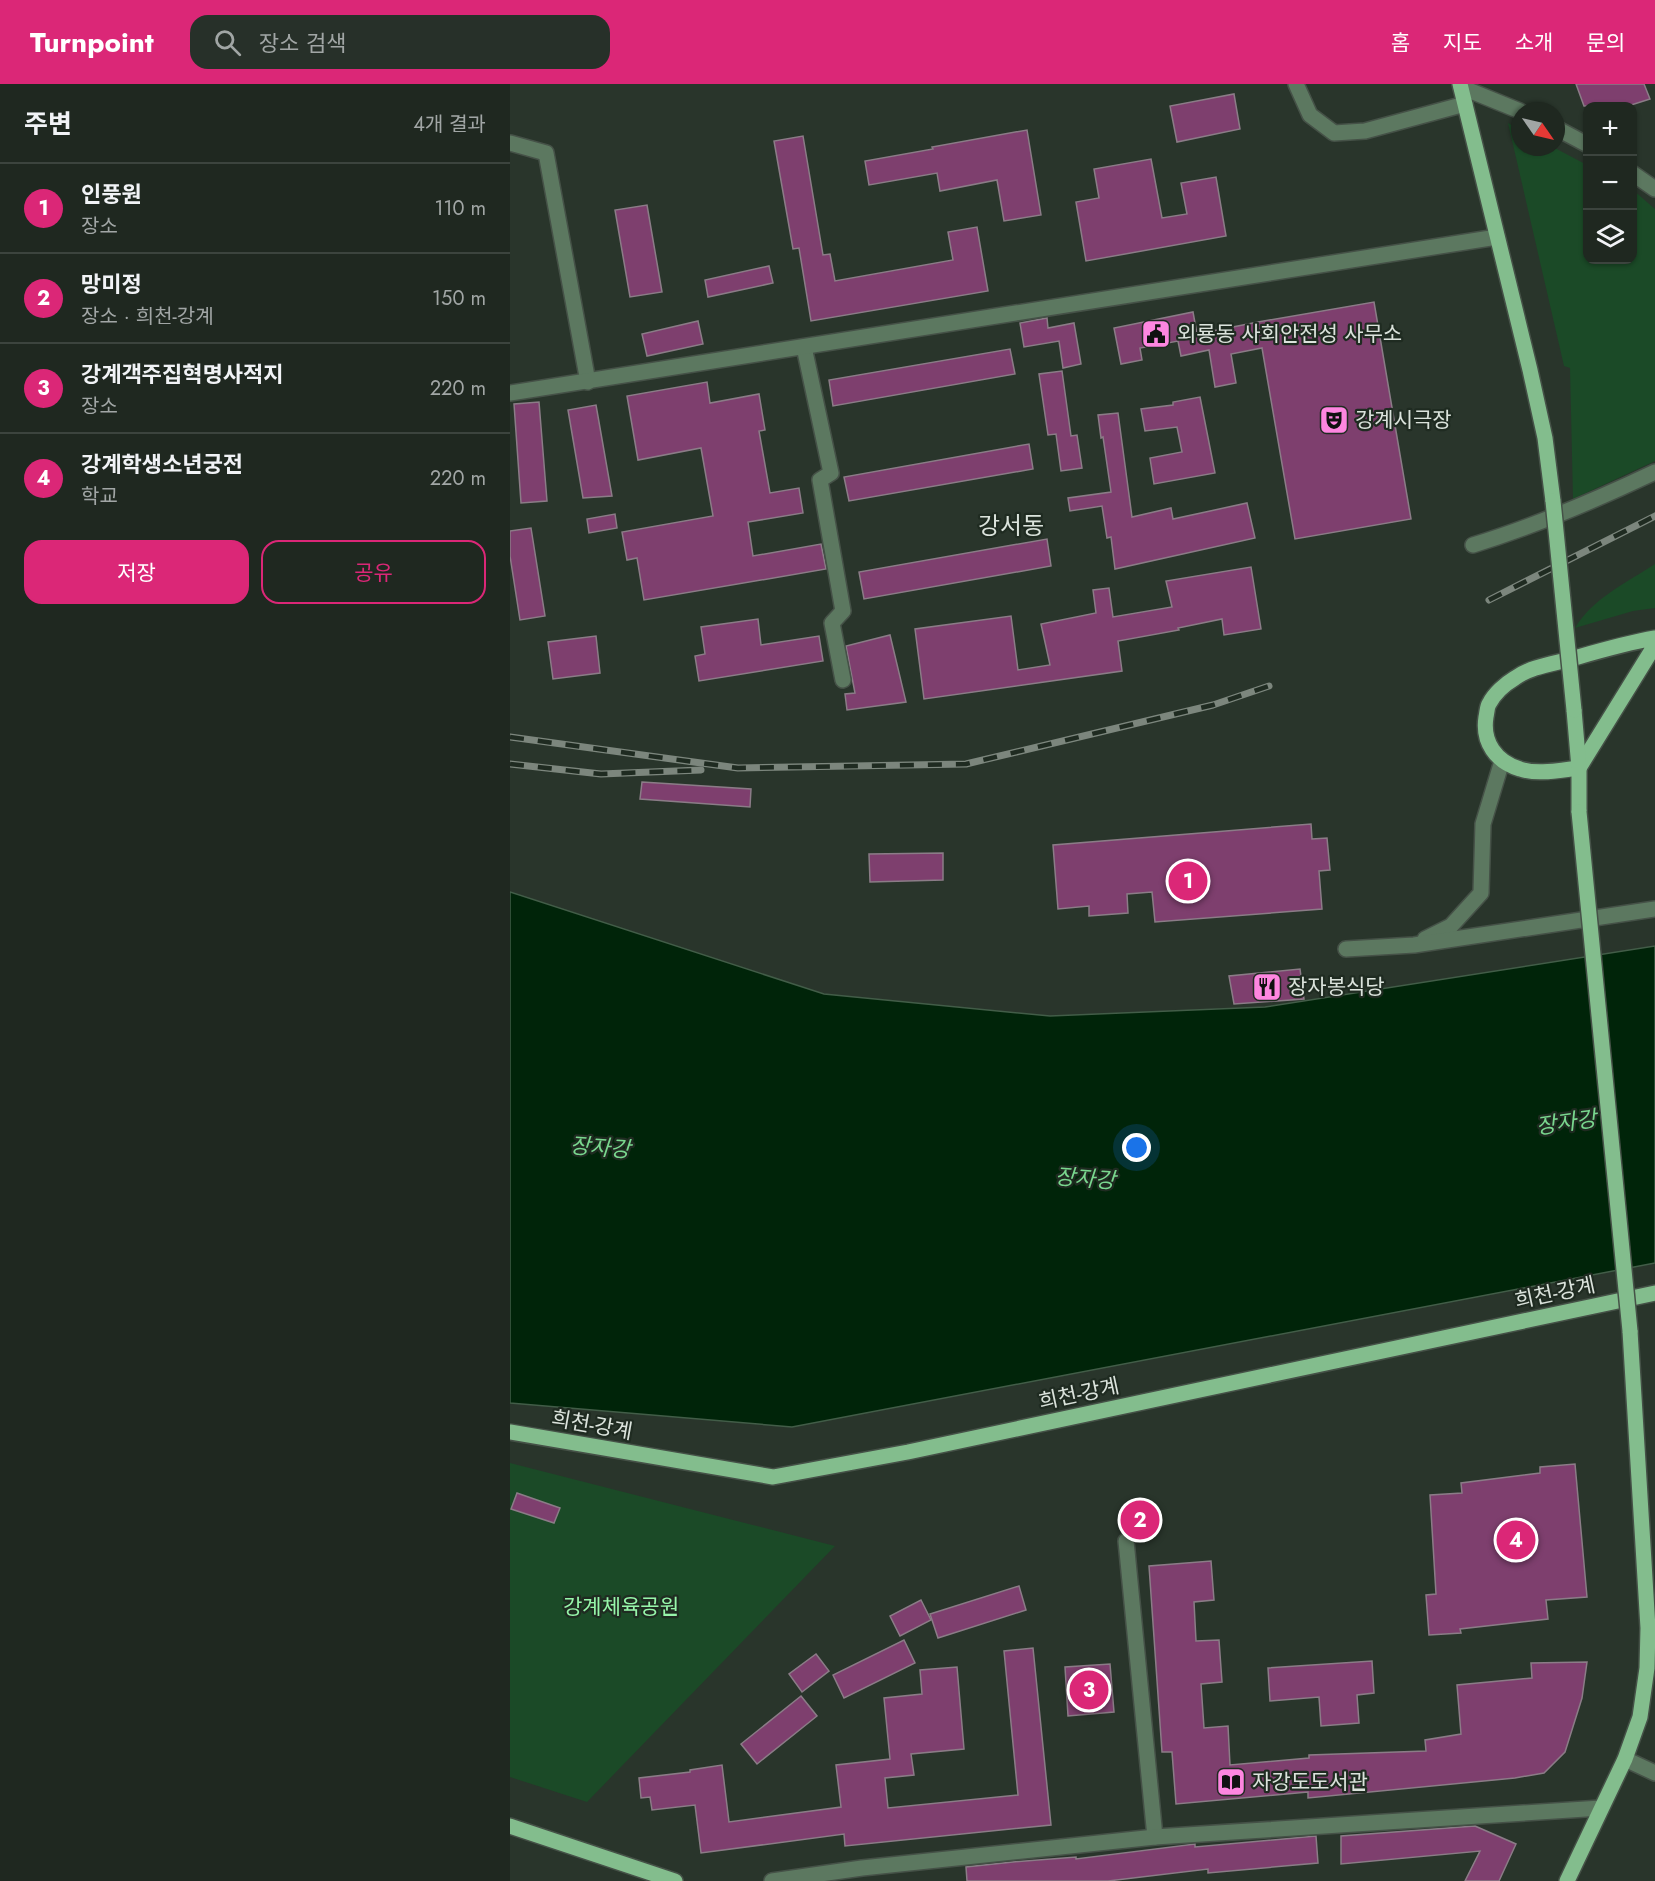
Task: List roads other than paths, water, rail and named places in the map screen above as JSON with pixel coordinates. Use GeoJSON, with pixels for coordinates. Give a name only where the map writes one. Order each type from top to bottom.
{"type":"FeatureCollection","features":[{"type":"Feature","properties":{"kind":"main road"},"geometry":{"type":"LineString","coordinates":[[1460,85],[1533,381],[1545,438],[1553,501],[1579,768],[1579,812],[1630,1331],[1648,1628],[1647,1668],[1640,1717],[1625,1759],[1567,1881]]}},
{"type":"Feature","properties":{"kind":"main road"},"geometry":{"type":"LineString","coordinates":[[1579,768],[1540,772],[1520,769],[1502,761],[1492,752],[1487,740],[1485,724],[1488,705],[1503,687],[1517,676],[1541,667],[1655,638]]}},
{"type":"Feature","properties":{"kind":"main road"},"geometry":{"type":"LineString","coordinates":[[1579,768],[1655,645]]}},
{"type":"Feature","properties":{"kind":"main road","name":"희천-강계"},"geometry":{"type":"LineString","coordinates":[[510,1432],[773,1477],[908,1452],[1655,1293]]}},
{"type":"Feature","properties":{"kind":"main road"},"geometry":{"type":"LineString","coordinates":[[510,1826],[675,1881]]}},
{"type":"Feature","properties":{"kind":"street"},"geometry":{"type":"LineString","coordinates":[[1296,84],[1310,115],[1334,133],[1365,131],[1465,104]]}},
{"type":"Feature","properties":{"kind":"street"},"geometry":{"type":"LineString","coordinates":[[1460,85],[1511,107]]}},
{"type":"Feature","properties":{"kind":"street"},"geometry":{"type":"LineString","coordinates":[[1565,133],[1583,143]]}},
{"type":"Feature","properties":{"kind":"street"},"geometry":{"type":"LineString","coordinates":[[510,143],[546,153],[588,382]]}},
{"type":"Feature","properties":{"kind":"street"},"geometry":{"type":"LineString","coordinates":[[1637,177],[1655,189]]}},
{"type":"Feature","properties":{"kind":"street"},"geometry":{"type":"LineString","coordinates":[[510,393],[1497,237]]}},
{"type":"Feature","properties":{"kind":"street"},"geometry":{"type":"LineString","coordinates":[[804,347],[831,473],[820,480],[843,611],[832,623],[843,681]]}},
{"type":"Feature","properties":{"kind":"street"},"geometry":{"type":"LineString","coordinates":[[1473,545],[1600,498],[1655,472]]}},
{"type":"Feature","properties":{"kind":"street"},"geometry":{"type":"LineString","coordinates":[[1414,945],[1451,926],[1482,893],[1483,825],[1502,761]]}},
{"type":"Feature","properties":{"kind":"street"},"geometry":{"type":"LineString","coordinates":[[1346,949],[1414,945],[1655,909]]}},
{"type":"Feature","properties":{"kind":"street"},"geometry":{"type":"LineString","coordinates":[[1126,1541],[1155,1837]]}},
{"type":"Feature","properties":{"kind":"street"},"geometry":{"type":"LineString","coordinates":[[1625,1759],[1655,1773]]}},
{"type":"Feature","properties":{"kind":"street"},"geometry":{"type":"LineString","coordinates":[[772,1881],[862,1868],[1155,1837],[1601,1808]]}},
{"type":"Feature","properties":{"kind":"street"},"geometry":{"type":"LineString","coordinates":[[843,1881],[862,1868]]}},
{"type":"Feature","properties":{"kind":"water","name":"장자강"},"geometry":{"type":"Polygon","coordinates":[[[510,892],[824,994],[1050,1016],[1265,1007],[1655,946],[1655,1263],[792,1427],[510,1403],[510,892]]]}},
{"type":"Feature","properties":{"kind":"railway"},"geometry":{"type":"LineString","coordinates":[[1489,600],[1655,516]]}},
{"type":"Feature","properties":{"kind":"railway"},"geometry":{"type":"LineString","coordinates":[[510,737],[738,768],[966,764],[1213,705],[1269,686]]}},
{"type":"Feature","properties":{"kind":"railway"},"geometry":{"type":"LineString","coordinates":[[510,764],[601,774],[701,770]]}},
{"type":"Feature","properties":{"kind":"place","name":"외룡동 사회안전성 사무소"},"geometry":{"type":"Point","coordinates":[1156,334]}},
{"type":"Feature","properties":{"kind":"place","name":"강계시극장"},"geometry":{"type":"Point","coordinates":[1334,420]}},
{"type":"Feature","properties":{"kind":"place","name":"인풍원"},"geometry":{"type":"Point","coordinates":[1188,881]}},
{"type":"Feature","properties":{"kind":"place","name":"장자봉식당"},"geometry":{"type":"Point","coordinates":[1267,987]}},
{"type":"Feature","properties":{"kind":"place","name":"망미정"},"geometry":{"type":"Point","coordinates":[1140,1520]}},
{"type":"Feature","properties":{"kind":"place","name":"강계학생소년궁전"},"geometry":{"type":"Point","coordinates":[1516,1540]}},
{"type":"Feature","properties":{"kind":"place","name":"강계객주집혁명사적지"},"geometry":{"type":"Point","coordinates":[1089,1690]}},
{"type":"Feature","properties":{"kind":"place","name":"자강도도서관"},"geometry":{"type":"Point","coordinates":[1231,1782]}},
{"type":"Feature","properties":{"kind":"district","name":"강서동"},"geometry":{"type":"Point","coordinates":[1011,526]}},
{"type":"Feature","properties":{"kind":"park label","name":"강계체육공원"},"geometry":{"type":"Point","coordinates":[621,1607]}}]}
